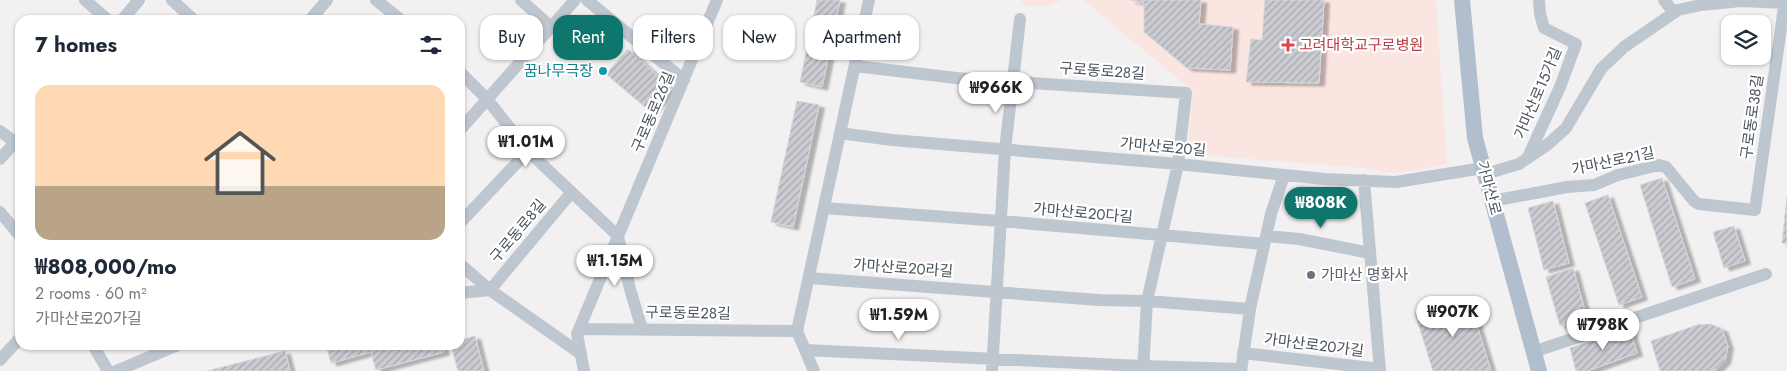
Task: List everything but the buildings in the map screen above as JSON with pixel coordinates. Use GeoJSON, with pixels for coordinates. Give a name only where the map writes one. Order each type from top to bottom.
{"type":"FeatureCollection","features":[{"type":"Feature","properties":{"kind":"main road","name":"가마산로"},"geometry":{"type":"LineString","coordinates":[[1462,0],[1475,138],[1538,371]]}},
{"type":"Feature","properties":{"kind":"street"},"geometry":{"type":"LineString","coordinates":[[85,0],[102,15]]}},
{"type":"Feature","properties":{"kind":"street"},"geometry":{"type":"LineString","coordinates":[[126,15],[139,0]]}},
{"type":"Feature","properties":{"kind":"street"},"geometry":{"type":"LineString","coordinates":[[172,0],[188,15]]}},
{"type":"Feature","properties":{"kind":"street"},"geometry":{"type":"LineString","coordinates":[[314,15],[327,0]]}},
{"type":"Feature","properties":{"kind":"street"},"geometry":{"type":"LineString","coordinates":[[376,0],[395,15]]}},
{"type":"Feature","properties":{"kind":"street"},"geometry":{"type":"LineString","coordinates":[[520,0],[551,27]]}},
{"type":"Feature","properties":{"kind":"street"},"geometry":{"type":"LineString","coordinates":[[465,124],[574,0]]}},
{"type":"Feature","properties":{"kind":"street"},"geometry":{"type":"LineString","coordinates":[[587,0],[684,80]]}},
{"type":"Feature","properties":{"kind":"street","name":"구로동로26길"},"geometry":{"type":"LineString","coordinates":[[584,371],[577,334],[579,328],[717,0]]}},
{"type":"Feature","properties":{"kind":"street"},"geometry":{"type":"LineString","coordinates":[[814,371],[797,331],[869,0]]}},
{"type":"Feature","properties":{"kind":"street","name":"가마산로15가길"},"geometry":{"type":"LineString","coordinates":[[1528,157],[1560,87],[1576,44],[1544,28],[1539,0]]}},
{"type":"Feature","properties":{"kind":"street"},"geometry":{"type":"LineString","coordinates":[[1664,0],[1674,13]]}},
{"type":"Feature","properties":{"kind":"street","name":"가마산로20길"},"geometry":{"type":"LineString","coordinates":[[840,133],[892,140],[1178,164],[1324,179],[1396,182],[1484,171],[1519,164],[1547,145],[1566,128],[1601,69],[1624,47],[1674,13],[1686,8],[1723,1],[1780,2]]}},
{"type":"Feature","properties":{"kind":"street","name":"구로동로38길"},"geometry":{"type":"LineString","coordinates":[[1755,210],[1784,25],[1780,2]]}},
{"type":"Feature","properties":{"kind":"street"},"geometry":{"type":"LineString","coordinates":[[992,365],[1005,150],[1020,19]]}},
{"type":"Feature","properties":{"kind":"street","name":"구로동로28길"},"geometry":{"type":"LineString","coordinates":[[855,66],[956,78],[1186,93],[1178,164]]}},
{"type":"Feature","properties":{"kind":"street"},"geometry":{"type":"LineString","coordinates":[[465,77],[487,99],[528,151],[618,236],[630,289],[642,329]]}},
{"type":"Feature","properties":{"kind":"street"},"geometry":{"type":"LineString","coordinates":[[0,131],[15,138]]}},
{"type":"Feature","properties":{"kind":"street"},"geometry":{"type":"LineString","coordinates":[[0,159],[15,142]]}},
{"type":"Feature","properties":{"kind":"street"},"geometry":{"type":"LineString","coordinates":[[465,218],[528,151]]}},
{"type":"Feature","properties":{"kind":"street"},"geometry":{"type":"LineString","coordinates":[[1142,368],[1147,301],[1178,164]]}},
{"type":"Feature","properties":{"kind":"street","name":"가마산로21길"},"geometry":{"type":"LineString","coordinates":[[1492,201],[1594,184],[1618,175],[1659,165],[1666,167],[1694,201],[1699,204],[1755,210]]}},
{"type":"Feature","properties":{"kind":"street"},"geometry":{"type":"LineString","coordinates":[[805,350],[992,365],[1241,370],[1250,309],[1265,240],[1284,174]]}},
{"type":"Feature","properties":{"kind":"street","name":"가마산로20가길"},"geometry":{"type":"LineString","coordinates":[[1243,353],[1380,370],[1364,180]]}},
{"type":"Feature","properties":{"kind":"street","name":"구로동로8길"},"geometry":{"type":"LineString","coordinates":[[490,290],[571,193]]}},
{"type":"Feature","properties":{"kind":"street"},"geometry":{"type":"LineString","coordinates":[[824,208],[1000,221]]}},
{"type":"Feature","properties":{"kind":"street"},"geometry":{"type":"LineString","coordinates":[[0,212],[15,230]]}},
{"type":"Feature","properties":{"kind":"street","name":"가마산로20다길"},"geometry":{"type":"LineString","coordinates":[[1000,221],[1162,236],[1265,240]]}},
{"type":"Feature","properties":{"kind":"street"},"geometry":{"type":"LineString","coordinates":[[1265,240],[1299,239],[1370,252]]}},
{"type":"Feature","properties":{"kind":"street"},"geometry":{"type":"LineString","coordinates":[[465,268],[490,290],[581,354]]}},
{"type":"Feature","properties":{"kind":"street"},"geometry":{"type":"LineString","coordinates":[[1533,352],[1766,274]]}},
{"type":"Feature","properties":{"kind":"street","name":"가마산로20라길"},"geometry":{"type":"LineString","coordinates":[[809,278],[996,291]]}},
{"type":"Feature","properties":{"kind":"street"},"geometry":{"type":"LineString","coordinates":[[465,292],[490,290]]}},
{"type":"Feature","properties":{"kind":"street"},"geometry":{"type":"LineString","coordinates":[[996,291],[1099,300],[1147,301],[1250,309]]}},
{"type":"Feature","properties":{"kind":"street","name":"구로동로28길"},"geometry":{"type":"LineString","coordinates":[[579,328],[797,331]]}},
{"type":"Feature","properties":{"kind":"street"},"geometry":{"type":"LineString","coordinates":[[0,360],[15,344]]}},
{"type":"Feature","properties":{"kind":"street"},"geometry":{"type":"LineString","coordinates":[[96,350],[108,371]]}},
{"type":"Feature","properties":{"kind":"street"},"geometry":{"type":"LineString","coordinates":[[116,371],[166,350]]}},
{"type":"Feature","properties":{"kind":"shaded area"},"geometry":{"type":"Polygon","coordinates":[[[1021,0],[1062,0],[1048,6],[1025,6],[1021,0]]]}},
{"type":"Feature","properties":{"kind":"shaded area","name":"고려대학교구로병원"},"geometry":{"type":"Polygon","coordinates":[[[1083,0],[1436,0],[1447,164],[1409,171],[1388,172],[1365,168],[1187,154],[1193,91],[1083,0]]]}},
{"type":"Feature","properties":{"kind":"place","name":"고려대학교구로병원"},"geometry":{"type":"Point","coordinates":[1288,45]}},
{"type":"Feature","properties":{"kind":"place","name":"꿈나무극장"},"geometry":{"type":"Point","coordinates":[603,71]}},
{"type":"Feature","properties":{"kind":"place","name":"가마산 명화사"},"geometry":{"type":"Point","coordinates":[1311,275]}}]}
